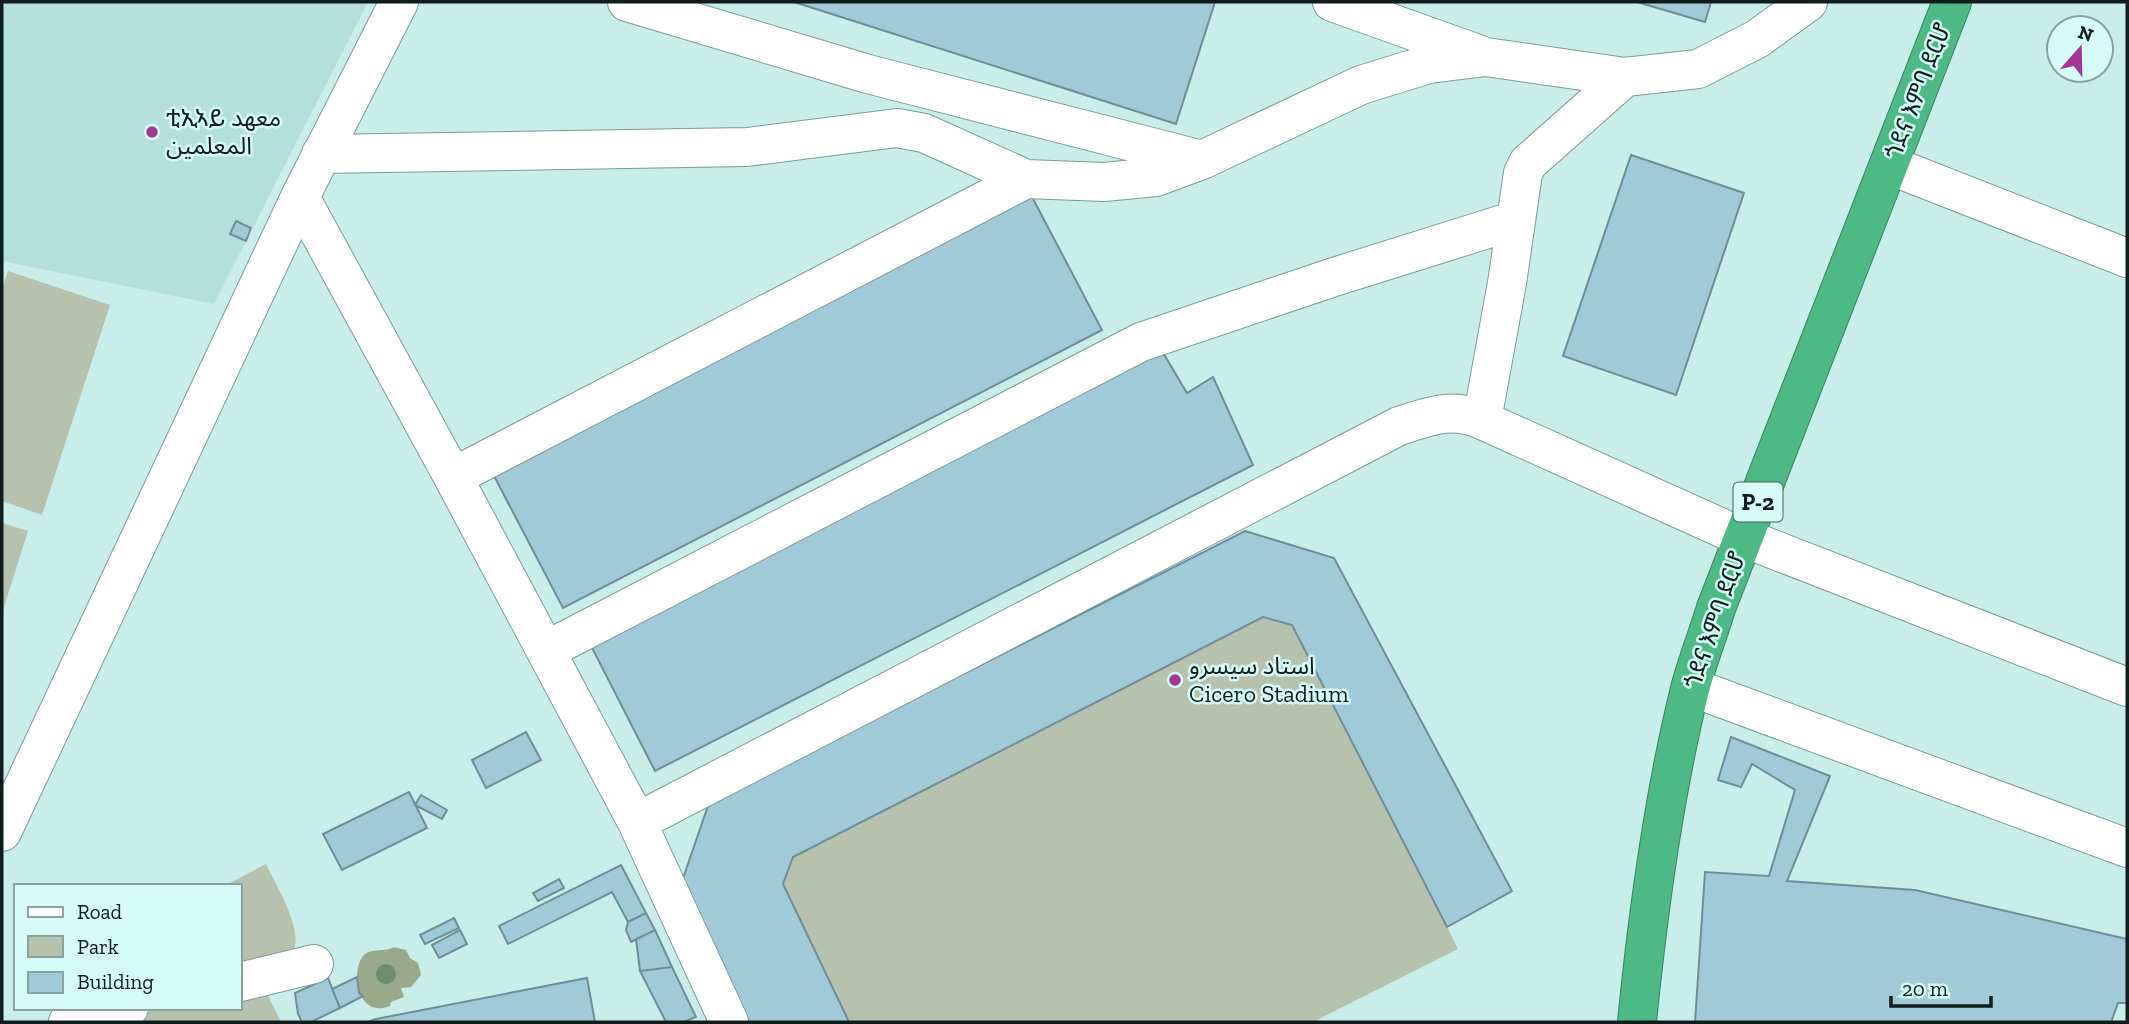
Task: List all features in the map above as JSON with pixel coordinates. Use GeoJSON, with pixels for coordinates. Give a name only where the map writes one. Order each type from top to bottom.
{"type":"FeatureCollection","features":[{"type":"Feature","properties":{"kind":"highway","name":"ጎደና እምባ ደርሆ"},"geometry":{"type":"LineString","coordinates":[[1637,1022],[1650,907],[1669,786],[1691,687],[1716,608],[1952,2]]}},
{"type":"Feature","properties":{"kind":"street"},"geometry":{"type":"LineString","coordinates":[[2,832],[321,153],[400,2]]}},
{"type":"Feature","properties":{"kind":"street"},"geometry":{"type":"LineString","coordinates":[[627,2],[867,75],[1202,160]]}},
{"type":"Feature","properties":{"kind":"street"},"geometry":{"type":"LineString","coordinates":[[1332,2],[1486,57],[1625,77],[1698,69],[1757,39],[1808,2]]}},
{"type":"Feature","properties":{"kind":"street"},"geometry":{"type":"LineString","coordinates":[[321,153],[747,146],[897,128],[924,133],[1026,178],[1104,182],[1156,177],[1202,160],[1361,85],[1429,64],[1486,57]]}},
{"type":"Feature","properties":{"kind":"street"},"geometry":{"type":"LineString","coordinates":[[1482,420],[1523,173],[1528,163],[1625,77]]}},
{"type":"Feature","properties":{"kind":"street"},"geometry":{"type":"LineString","coordinates":[[1889,165],[2127,258]]}},
{"type":"Feature","properties":{"kind":"street"},"geometry":{"type":"LineString","coordinates":[[453,477],[1026,178]]}},
{"type":"Feature","properties":{"kind":"street"},"geometry":{"type":"LineString","coordinates":[[300,197],[637,821],[729,1022]]}},
{"type":"Feature","properties":{"kind":"street"},"geometry":{"type":"LineString","coordinates":[[547,650],[1141,342],[1334,277],[1516,220]]}},
{"type":"Feature","properties":{"kind":"street"},"geometry":{"type":"LineString","coordinates":[[637,821],[1399,426],[1440,414],[1464,413],[1482,420],[1744,538],[2127,687]]}},
{"type":"Feature","properties":{"kind":"street"},"geometry":{"type":"LineString","coordinates":[[1691,687],[2127,848]]}},
{"type":"Feature","properties":{"kind":"street"},"geometry":{"type":"LineString","coordinates":[[242,982],[314,964]]}},
{"type":"Feature","properties":{"kind":"street"},"geometry":{"type":"LineString","coordinates":[[68,1022],[120,1010]]}},
{"type":"Feature","properties":{"kind":"shaded area","name":"ቲኢኣይ معهد المعلمين"},"geometry":{"type":"Polygon","coordinates":[[[2,2],[368,2],[214,304],[2,261],[2,2]]]}},
{"type":"Feature","properties":{"kind":"green space"},"geometry":{"type":"Polygon","coordinates":[[[8,271],[110,305],[42,515],[2,501],[2,290],[8,271]]]}},
{"type":"Feature","properties":{"kind":"green space"},"geometry":{"type":"Polygon","coordinates":[[[2,523],[28,531],[2,613],[2,523]]]}},
{"type":"Feature","properties":{"kind":"green space","name":"استاد سيسرو Cicero Stadium"},"geometry":{"type":"Polygon","coordinates":[[[1245,531],[1334,558],[1512,891],[1447,927],[1458,949],[1313,1022],[747,1022],[709,803],[1245,531]]]}},
{"type":"Feature","properties":{"kind":"green space"},"geometry":{"type":"Polygon","coordinates":[[[266,864],[292,920],[295,932],[293,952],[242,968],[242,884],[228,884],[266,864]]]}},
{"type":"Feature","properties":{"kind":"green space"},"geometry":{"type":"Polygon","coordinates":[[[394,947],[406,950],[410,958],[418,963],[421,975],[411,987],[401,988],[404,997],[391,1002],[390,1006],[370,1006],[364,1000],[357,983],[359,964],[366,953],[394,947]]]}},
{"type":"Feature","properties":{"kind":"green space"},"geometry":{"type":"Polygon","coordinates":[[[263,985],[281,1022],[103,1022],[154,1010],[242,1010],[242,990],[263,985]]]}},
{"type":"Feature","properties":{"kind":"building"},"geometry":{"type":"Polygon","coordinates":[[[794,2],[1215,2],[1176,124],[794,2]]]}},
{"type":"Feature","properties":{"kind":"building"},"geometry":{"type":"Polygon","coordinates":[[[1637,2],[1711,2],[1705,22],[1637,2]]]}},
{"type":"Feature","properties":{"kind":"building"},"geometry":{"type":"Polygon","coordinates":[[[1631,155],[1744,193],[1676,395],[1563,356],[1631,155]]]}},
{"type":"Feature","properties":{"kind":"building"},"geometry":{"type":"Polygon","coordinates":[[[1031,195],[1102,330],[563,608],[492,472],[1031,195]]]}},
{"type":"Feature","properties":{"kind":"building"},"geometry":{"type":"Polygon","coordinates":[[[236,221],[251,228],[246,241],[230,234],[236,221]]]}},
{"type":"Feature","properties":{"kind":"building"},"geometry":{"type":"Polygon","coordinates":[[[1162,351],[1187,393],[1213,377],[1253,465],[655,771],[587,638],[1162,351]]]}},
{"type":"Feature","properties":{"kind":"building"},"geometry":{"type":"Polygon","coordinates":[[[1245,531],[1334,558],[1512,891],[1447,927],[1292,625],[1263,617],[793,857],[783,884],[849,1022],[747,1022],[679,890],[709,803],[1245,531]]]}},
{"type":"Feature","properties":{"kind":"building"},"geometry":{"type":"Polygon","coordinates":[[[526,732],[541,760],[486,788],[472,760],[526,732]]]}},
{"type":"Feature","properties":{"kind":"building"},"geometry":{"type":"Polygon","coordinates":[[[1731,737],[1830,776],[1787,881],[1915,890],[2127,939],[2127,1003],[2118,1003],[2111,1022],[1695,1022],[1705,872],[1769,876],[1795,790],[1752,764],[1741,787],[1718,780],[1731,737]]]}},
{"type":"Feature","properties":{"kind":"building"},"geometry":{"type":"Polygon","coordinates":[[[409,792],[427,828],[342,870],[323,834],[409,792]]]}},
{"type":"Feature","properties":{"kind":"building"},"geometry":{"type":"Polygon","coordinates":[[[421,795],[447,810],[442,819],[415,805],[421,795]]]}},
{"type":"Feature","properties":{"kind":"building"},"geometry":{"type":"Polygon","coordinates":[[[621,865],[646,913],[628,922],[612,892],[508,944],[499,926],[621,865]]]}},
{"type":"Feature","properties":{"kind":"building"},"geometry":{"type":"Polygon","coordinates":[[[559,879],[564,888],[538,901],[533,893],[559,879]]]}},
{"type":"Feature","properties":{"kind":"building"},"geometry":{"type":"Polygon","coordinates":[[[646,913],[655,930],[631,942],[626,930],[628,922],[646,913]]]}},
{"type":"Feature","properties":{"kind":"building"},"geometry":{"type":"Polygon","coordinates":[[[454,918],[459,928],[425,944],[420,935],[454,918]]]}},
{"type":"Feature","properties":{"kind":"building"},"geometry":{"type":"Polygon","coordinates":[[[460,930],[467,944],[439,958],[432,945],[460,930]]]}},
{"type":"Feature","properties":{"kind":"building"},"geometry":{"type":"Polygon","coordinates":[[[655,930],[672,967],[640,971],[636,939],[655,930]]]}},
{"type":"Feature","properties":{"kind":"building"},"geometry":{"type":"Polygon","coordinates":[[[672,967],[696,1017],[683,1022],[666,1022],[640,971],[672,967]]]}},
{"type":"Feature","properties":{"kind":"building"},"geometry":{"type":"Polygon","coordinates":[[[357,977],[359,993],[363,996],[340,1008],[332,989],[357,977]]]}},
{"type":"Feature","properties":{"kind":"building"},"geometry":{"type":"Polygon","coordinates":[[[328,978],[340,1008],[311,1022],[302,1022],[295,993],[328,978]]]}},
{"type":"Feature","properties":{"kind":"building"},"geometry":{"type":"Polygon","coordinates":[[[587,978],[595,1022],[367,1022],[376,1019],[587,978]]]}},
{"type":"Feature","properties":{"kind":"place","name":"ቲኢኣይ معهد المعلمين"},"geometry":{"type":"Point","coordinates":[152,132]}},
{"type":"Feature","properties":{"kind":"place","name":"استاد سيسرو Cicero Stadium"},"geometry":{"type":"Point","coordinates":[1175,680]}}]}
